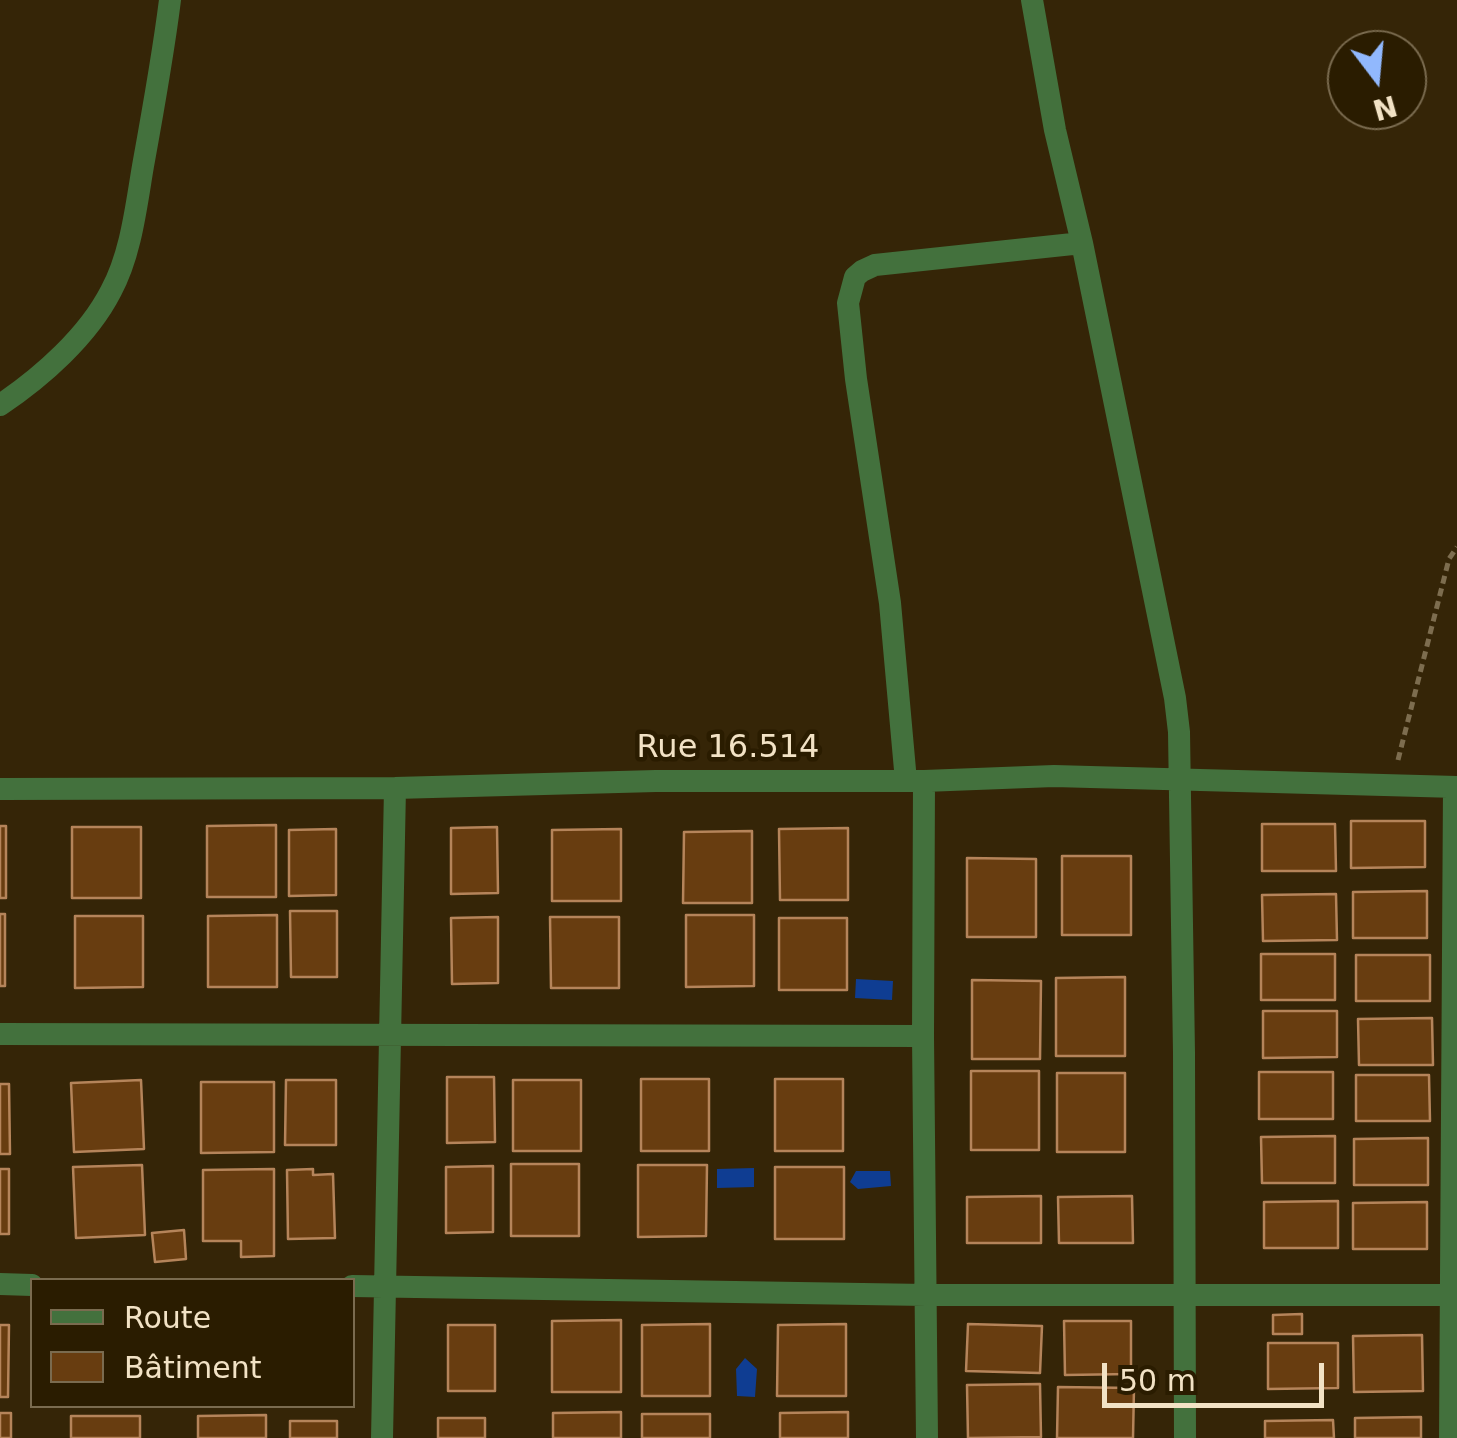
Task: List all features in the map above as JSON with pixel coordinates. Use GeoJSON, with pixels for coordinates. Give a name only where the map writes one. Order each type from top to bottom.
{"type":"FeatureCollection","features":[{"type":"Feature","properties":{"kind":"street"},"geometry":{"type":"LineString","coordinates":[[0,405],[69,348],[113,289],[135,214],[170,0]]}},
{"type":"Feature","properties":{"kind":"street"},"geometry":{"type":"LineString","coordinates":[[1032,0],[1051,113],[1082,243],[1179,732],[1186,1438]]}},
{"type":"Feature","properties":{"kind":"street"},"geometry":{"type":"LineString","coordinates":[[927,1438],[923,1036],[915,781],[848,303],[854,277],[875,265],[1082,243]]}},
{"type":"Feature","properties":{"kind":"street","name":"Rue 16.514"},"geometry":{"type":"LineString","coordinates":[[0,790],[396,788],[656,780],[915,781],[1054,776],[1455,787]]}},
{"type":"Feature","properties":{"kind":"street"},"geometry":{"type":"LineString","coordinates":[[1450,1438],[1455,787]]}},
{"type":"Feature","properties":{"kind":"street"},"geometry":{"type":"LineString","coordinates":[[382,1438],[396,788]]}},
{"type":"Feature","properties":{"kind":"street"},"geometry":{"type":"LineString","coordinates":[[0,1034],[923,1036]]}},
{"type":"Feature","properties":{"kind":"street"},"geometry":{"type":"LineString","coordinates":[[0,1284],[30,1284]]}},
{"type":"Feature","properties":{"kind":"street"},"geometry":{"type":"LineString","coordinates":[[355,1286],[926,1295],[1453,1295]]}},
{"type":"Feature","properties":{"kind":"path"},"geometry":{"type":"LineString","coordinates":[[1392,785],[1449,559],[1457,547]]}},
{"type":"Feature","properties":{"kind":"water"},"geometry":{"type":"Polygon","coordinates":[[[856,979],[893,981],[892,1000],[855,998],[856,979]]]}},
{"type":"Feature","properties":{"kind":"water"},"geometry":{"type":"Polygon","coordinates":[[[754,1168],[754,1187],[717,1188],[717,1169],[754,1168]]]}},
{"type":"Feature","properties":{"kind":"water"},"geometry":{"type":"Polygon","coordinates":[[[856,1171],[890,1171],[891,1186],[858,1189],[850,1182],[856,1171]]]}},
{"type":"Feature","properties":{"kind":"water"},"geometry":{"type":"Polygon","coordinates":[[[745,1358],[757,1369],[755,1397],[737,1396],[736,1369],[745,1358]]]}},
{"type":"Feature","properties":{"kind":"building"},"geometry":{"type":"Polygon","coordinates":[[[1351,821],[1425,821],[1425,867],[1351,868],[1351,821]]]}},
{"type":"Feature","properties":{"kind":"building"},"geometry":{"type":"Polygon","coordinates":[[[1262,824],[1335,824],[1336,871],[1262,871],[1262,824]]]}},
{"type":"Feature","properties":{"kind":"building"},"geometry":{"type":"Polygon","coordinates":[[[276,825],[276,897],[207,897],[207,826],[276,825]]]}},
{"type":"Feature","properties":{"kind":"building"},"geometry":{"type":"Polygon","coordinates":[[[0,826],[6,826],[6,898],[0,898],[0,826]]]}},
{"type":"Feature","properties":{"kind":"building"},"geometry":{"type":"Polygon","coordinates":[[[72,827],[141,827],[141,898],[72,898],[72,827]]]}},
{"type":"Feature","properties":{"kind":"building"},"geometry":{"type":"Polygon","coordinates":[[[497,827],[498,893],[451,894],[451,828],[497,827]]]}},
{"type":"Feature","properties":{"kind":"building"},"geometry":{"type":"Polygon","coordinates":[[[848,828],[848,900],[780,900],[779,829],[848,828]]]}},
{"type":"Feature","properties":{"kind":"building"},"geometry":{"type":"Polygon","coordinates":[[[336,829],[336,895],[289,896],[289,830],[336,829]]]}},
{"type":"Feature","properties":{"kind":"building"},"geometry":{"type":"Polygon","coordinates":[[[621,829],[621,901],[552,901],[552,830],[621,829]]]}},
{"type":"Feature","properties":{"kind":"building"},"geometry":{"type":"Polygon","coordinates":[[[752,831],[752,903],[683,903],[684,832],[752,831]]]}},
{"type":"Feature","properties":{"kind":"building"},"geometry":{"type":"Polygon","coordinates":[[[1062,856],[1131,856],[1131,935],[1062,935],[1062,856]]]}},
{"type":"Feature","properties":{"kind":"building"},"geometry":{"type":"Polygon","coordinates":[[[967,858],[1036,859],[1036,937],[967,937],[967,858]]]}},
{"type":"Feature","properties":{"kind":"building"},"geometry":{"type":"Polygon","coordinates":[[[1427,891],[1427,938],[1353,938],[1353,892],[1427,891]]]}},
{"type":"Feature","properties":{"kind":"building"},"geometry":{"type":"Polygon","coordinates":[[[1336,894],[1337,940],[1263,941],[1262,895],[1336,894]]]}},
{"type":"Feature","properties":{"kind":"building"},"geometry":{"type":"Polygon","coordinates":[[[290,911],[337,911],[337,977],[291,977],[290,911]]]}},
{"type":"Feature","properties":{"kind":"building"},"geometry":{"type":"Polygon","coordinates":[[[0,914],[5,914],[5,986],[0,986],[0,914]]]}},
{"type":"Feature","properties":{"kind":"building"},"geometry":{"type":"Polygon","coordinates":[[[277,915],[277,987],[208,987],[208,916],[277,915]]]}},
{"type":"Feature","properties":{"kind":"building"},"geometry":{"type":"Polygon","coordinates":[[[686,915],[754,915],[754,986],[686,987],[686,915]]]}},
{"type":"Feature","properties":{"kind":"building"},"geometry":{"type":"Polygon","coordinates":[[[75,916],[143,916],[143,987],[75,988],[75,916]]]}},
{"type":"Feature","properties":{"kind":"building"},"geometry":{"type":"Polygon","coordinates":[[[498,917],[498,983],[452,984],[451,918],[498,917]]]}},
{"type":"Feature","properties":{"kind":"building"},"geometry":{"type":"Polygon","coordinates":[[[550,917],[619,917],[619,988],[551,988],[550,917]]]}},
{"type":"Feature","properties":{"kind":"building"},"geometry":{"type":"Polygon","coordinates":[[[779,918],[847,918],[847,990],[779,990],[779,918]]]}},
{"type":"Feature","properties":{"kind":"building"},"geometry":{"type":"Polygon","coordinates":[[[1261,954],[1335,954],[1335,1000],[1261,1000],[1261,954]]]}},
{"type":"Feature","properties":{"kind":"building"},"geometry":{"type":"Polygon","coordinates":[[[1356,955],[1430,955],[1430,1001],[1356,1001],[1356,955]]]}},
{"type":"Feature","properties":{"kind":"building"},"geometry":{"type":"Polygon","coordinates":[[[1125,977],[1125,1056],[1056,1056],[1056,978],[1125,977]]]}},
{"type":"Feature","properties":{"kind":"building"},"geometry":{"type":"Polygon","coordinates":[[[972,980],[1041,981],[1040,1059],[972,1059],[972,980]]]}},
{"type":"Feature","properties":{"kind":"building"},"geometry":{"type":"Polygon","coordinates":[[[1263,1011],[1337,1011],[1337,1057],[1263,1058],[1263,1011]]]}},
{"type":"Feature","properties":{"kind":"building"},"geometry":{"type":"Polygon","coordinates":[[[1432,1018],[1433,1065],[1359,1065],[1358,1019],[1432,1018]]]}},
{"type":"Feature","properties":{"kind":"building"},"geometry":{"type":"Polygon","coordinates":[[[971,1071],[1039,1071],[1039,1150],[971,1150],[971,1071]]]}},
{"type":"Feature","properties":{"kind":"building"},"geometry":{"type":"Polygon","coordinates":[[[1259,1072],[1333,1072],[1333,1119],[1259,1119],[1259,1072]]]}},
{"type":"Feature","properties":{"kind":"building"},"geometry":{"type":"Polygon","coordinates":[[[1057,1073],[1125,1073],[1125,1152],[1057,1152],[1057,1073]]]}},
{"type":"Feature","properties":{"kind":"building"},"geometry":{"type":"Polygon","coordinates":[[[1356,1075],[1429,1075],[1430,1121],[1356,1121],[1356,1075]]]}},
{"type":"Feature","properties":{"kind":"building"},"geometry":{"type":"Polygon","coordinates":[[[447,1077],[494,1077],[495,1142],[447,1143],[447,1077]]]}},
{"type":"Feature","properties":{"kind":"building"},"geometry":{"type":"Polygon","coordinates":[[[641,1079],[709,1079],[709,1151],[641,1151],[641,1079]]]}},
{"type":"Feature","properties":{"kind":"building"},"geometry":{"type":"Polygon","coordinates":[[[775,1079],[843,1079],[843,1151],[775,1151],[775,1079]]]}},
{"type":"Feature","properties":{"kind":"building"},"geometry":{"type":"Polygon","coordinates":[[[141,1080],[144,1149],[74,1152],[71,1083],[141,1080]]]}},
{"type":"Feature","properties":{"kind":"building"},"geometry":{"type":"Polygon","coordinates":[[[286,1080],[336,1080],[336,1145],[285,1145],[286,1080]]]}},
{"type":"Feature","properties":{"kind":"building"},"geometry":{"type":"Polygon","coordinates":[[[513,1080],[581,1080],[581,1151],[513,1151],[513,1080]]]}},
{"type":"Feature","properties":{"kind":"building"},"geometry":{"type":"Polygon","coordinates":[[[201,1082],[274,1082],[274,1152],[201,1153],[201,1082]]]}},
{"type":"Feature","properties":{"kind":"building"},"geometry":{"type":"Polygon","coordinates":[[[0,1084],[9,1084],[10,1154],[0,1154],[0,1084]]]}},
{"type":"Feature","properties":{"kind":"building"},"geometry":{"type":"Polygon","coordinates":[[[1335,1136],[1335,1183],[1262,1183],[1261,1137],[1335,1136]]]}},
{"type":"Feature","properties":{"kind":"building"},"geometry":{"type":"Polygon","coordinates":[[[1428,1138],[1428,1185],[1354,1185],[1354,1139],[1428,1138]]]}},
{"type":"Feature","properties":{"kind":"building"},"geometry":{"type":"Polygon","coordinates":[[[511,1164],[579,1164],[579,1236],[511,1236],[511,1164]]]}},
{"type":"Feature","properties":{"kind":"building"},"geometry":{"type":"Polygon","coordinates":[[[142,1165],[145,1235],[76,1238],[73,1167],[142,1165]]]}},
{"type":"Feature","properties":{"kind":"building"},"geometry":{"type":"Polygon","coordinates":[[[638,1165],[707,1165],[706,1236],[638,1237],[638,1165]]]}},
{"type":"Feature","properties":{"kind":"building"},"geometry":{"type":"Polygon","coordinates":[[[493,1166],[493,1232],[446,1233],[446,1167],[493,1166]]]}},
{"type":"Feature","properties":{"kind":"building"},"geometry":{"type":"Polygon","coordinates":[[[775,1167],[844,1167],[844,1239],[775,1239],[775,1167]]]}},
{"type":"Feature","properties":{"kind":"building"},"geometry":{"type":"Polygon","coordinates":[[[0,1169],[9,1169],[9,1234],[0,1234],[0,1169]]]}},
{"type":"Feature","properties":{"kind":"building"},"geometry":{"type":"Polygon","coordinates":[[[274,1169],[274,1256],[241,1257],[241,1241],[203,1241],[203,1170],[274,1169]]]}},
{"type":"Feature","properties":{"kind":"building"},"geometry":{"type":"Polygon","coordinates":[[[313,1169],[313,1175],[333,1174],[335,1238],[288,1239],[287,1170],[313,1169]]]}},
{"type":"Feature","properties":{"kind":"building"},"geometry":{"type":"Polygon","coordinates":[[[1041,1196],[1041,1243],[967,1243],[967,1197],[1041,1196]]]}},
{"type":"Feature","properties":{"kind":"building"},"geometry":{"type":"Polygon","coordinates":[[[1132,1196],[1133,1243],[1059,1243],[1058,1197],[1132,1196]]]}},
{"type":"Feature","properties":{"kind":"building"},"geometry":{"type":"Polygon","coordinates":[[[1338,1201],[1338,1248],[1264,1248],[1264,1202],[1338,1201]]]}},
{"type":"Feature","properties":{"kind":"building"},"geometry":{"type":"Polygon","coordinates":[[[1427,1202],[1427,1249],[1353,1249],[1353,1203],[1427,1202]]]}},
{"type":"Feature","properties":{"kind":"building"},"geometry":{"type":"Polygon","coordinates":[[[184,1230],[186,1259],[155,1262],[152,1233],[184,1230]]]}},
{"type":"Feature","properties":{"kind":"building"},"geometry":{"type":"Polygon","coordinates":[[[1302,1314],[1302,1334],[1273,1334],[1273,1315],[1302,1314]]]}},
{"type":"Feature","properties":{"kind":"building"},"geometry":{"type":"Polygon","coordinates":[[[621,1320],[621,1392],[552,1392],[552,1321],[621,1320]]]}},
{"type":"Feature","properties":{"kind":"building"},"geometry":{"type":"Polygon","coordinates":[[[1064,1321],[1131,1321],[1131,1374],[1065,1375],[1064,1321]]]}},
{"type":"Feature","properties":{"kind":"building"},"geometry":{"type":"Polygon","coordinates":[[[710,1324],[710,1396],[642,1396],[642,1325],[710,1324]]]}},
{"type":"Feature","properties":{"kind":"building"},"geometry":{"type":"Polygon","coordinates":[[[846,1324],[846,1396],[777,1396],[778,1325],[846,1324]]]}},
{"type":"Feature","properties":{"kind":"building"},"geometry":{"type":"Polygon","coordinates":[[[968,1324],[1042,1326],[1040,1373],[966,1371],[968,1324]]]}},
{"type":"Feature","properties":{"kind":"building"},"geometry":{"type":"Polygon","coordinates":[[[0,1325],[9,1325],[8,1397],[0,1397],[0,1325]]]}},
{"type":"Feature","properties":{"kind":"building"},"geometry":{"type":"Polygon","coordinates":[[[448,1325],[495,1325],[495,1391],[448,1391],[448,1325]]]}},
{"type":"Feature","properties":{"kind":"building"},"geometry":{"type":"Polygon","coordinates":[[[1422,1335],[1423,1391],[1354,1392],[1353,1336],[1422,1335]]]}},
{"type":"Feature","properties":{"kind":"building"},"geometry":{"type":"Polygon","coordinates":[[[1268,1343],[1338,1343],[1338,1388],[1268,1389],[1268,1343]]]}},
{"type":"Feature","properties":{"kind":"building"},"geometry":{"type":"Polygon","coordinates":[[[1040,1384],[1041,1437],[968,1438],[967,1385],[1040,1384]]]}},
{"type":"Feature","properties":{"kind":"building"},"geometry":{"type":"Polygon","coordinates":[[[1058,1387],[1134,1388],[1133,1438],[1057,1438],[1058,1387]]]}},
{"type":"Feature","properties":{"kind":"building"},"geometry":{"type":"Polygon","coordinates":[[[621,1412],[621,1438],[553,1438],[553,1413],[621,1412]]]}},
{"type":"Feature","properties":{"kind":"building"},"geometry":{"type":"Polygon","coordinates":[[[848,1412],[848,1438],[780,1438],[780,1413],[848,1412]]]}},
{"type":"Feature","properties":{"kind":"building"},"geometry":{"type":"Polygon","coordinates":[[[0,1413],[11,1413],[11,1438],[0,1438],[0,1413]]]}},
{"type":"Feature","properties":{"kind":"building"},"geometry":{"type":"Polygon","coordinates":[[[642,1414],[710,1414],[710,1438],[642,1438],[642,1414]]]}},
{"type":"Feature","properties":{"kind":"building"},"geometry":{"type":"Polygon","coordinates":[[[266,1415],[266,1438],[198,1438],[198,1416],[266,1415]]]}},
{"type":"Feature","properties":{"kind":"building"},"geometry":{"type":"Polygon","coordinates":[[[71,1416],[140,1416],[140,1438],[71,1438],[71,1416]]]}},
{"type":"Feature","properties":{"kind":"building"},"geometry":{"type":"Polygon","coordinates":[[[1421,1417],[1421,1438],[1355,1438],[1355,1418],[1421,1417]]]}},
{"type":"Feature","properties":{"kind":"building"},"geometry":{"type":"Polygon","coordinates":[[[438,1418],[485,1418],[485,1438],[438,1438],[438,1418]]]}},
{"type":"Feature","properties":{"kind":"building"},"geometry":{"type":"Polygon","coordinates":[[[1333,1420],[1334,1438],[1265,1438],[1265,1421],[1333,1420]]]}},
{"type":"Feature","properties":{"kind":"building"},"geometry":{"type":"Polygon","coordinates":[[[290,1421],[337,1421],[337,1438],[290,1438],[290,1421]]]}}]}
